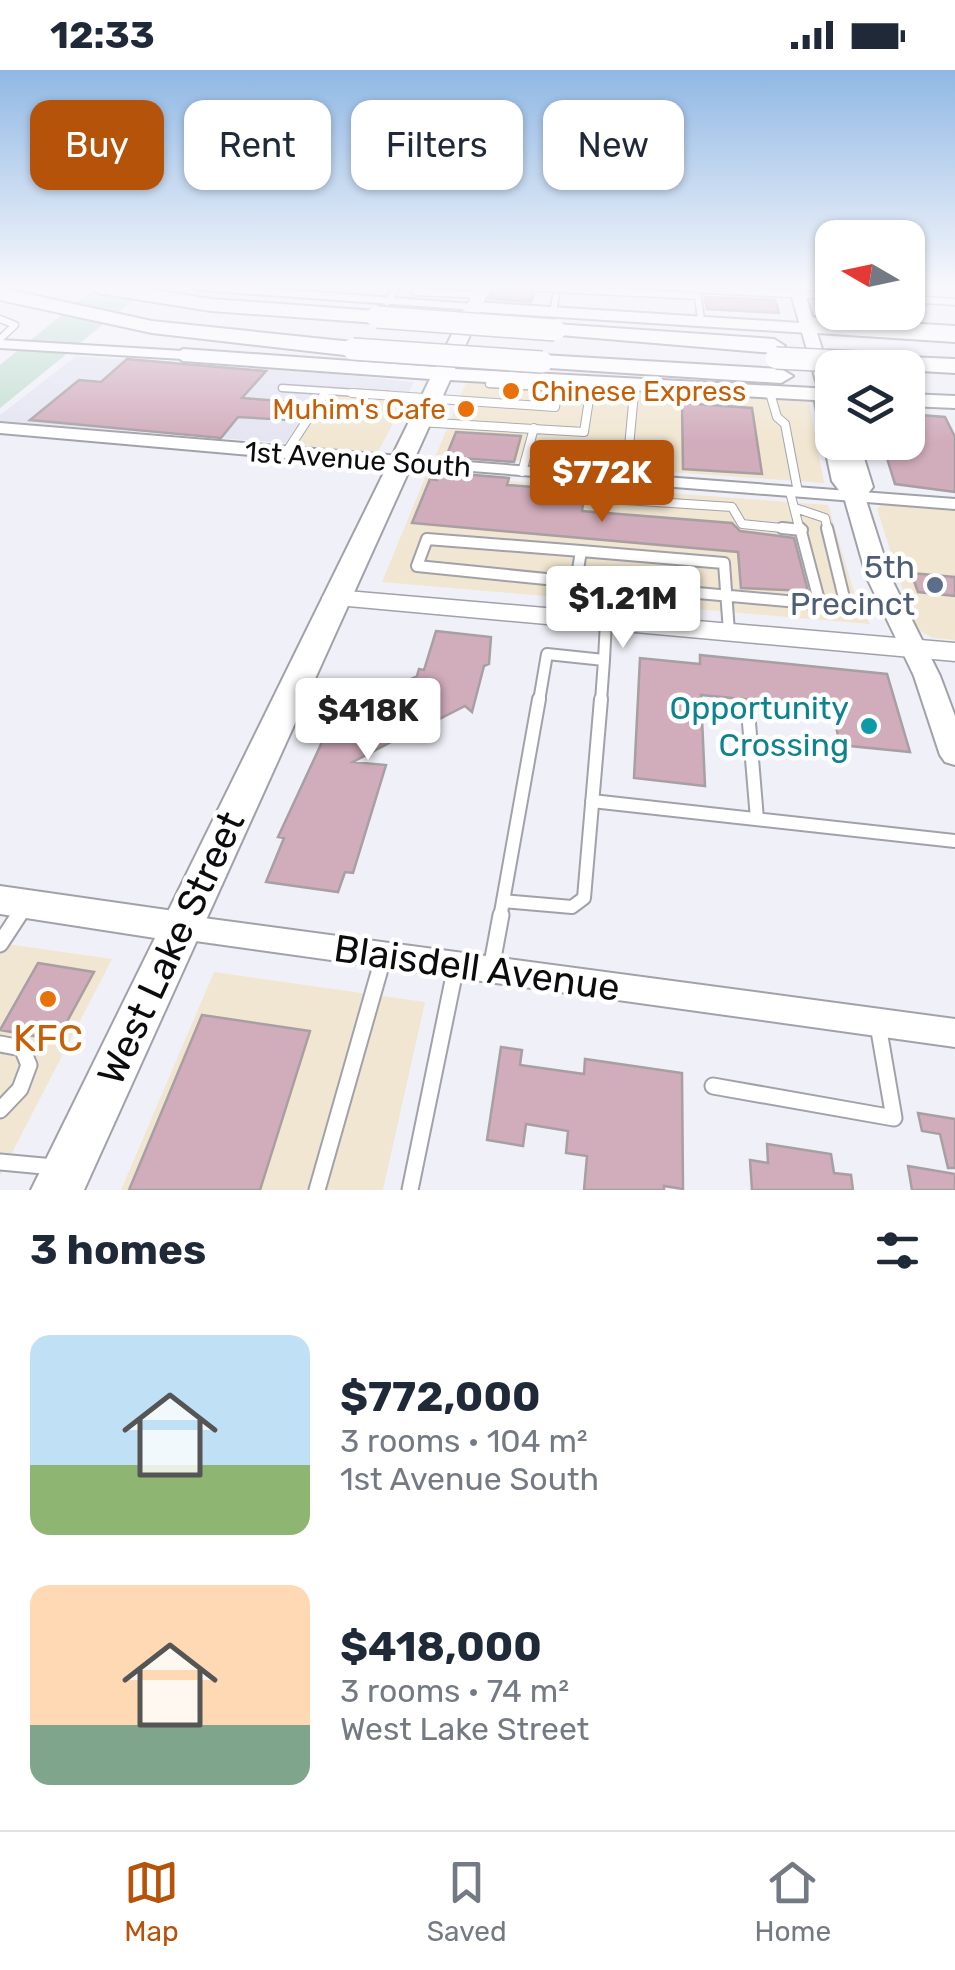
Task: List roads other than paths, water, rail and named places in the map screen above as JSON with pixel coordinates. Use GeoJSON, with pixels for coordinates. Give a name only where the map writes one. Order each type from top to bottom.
{"type":"FeatureCollection","features":[{"type":"Feature","properties":{"kind":"highway"},"geometry":{"type":"LineString","coordinates":[[103,339],[184,355]]}},
{"type":"Feature","properties":{"kind":"highway"},"geometry":{"type":"LineString","coordinates":[[598,339],[776,367],[815,364]]}},
{"type":"Feature","properties":{"kind":"highway"},"geometry":{"type":"LineString","coordinates":[[598,339],[776,367],[815,385]]}},
{"type":"Feature","properties":{"kind":"highway"},"geometry":{"type":"LineString","coordinates":[[925,359],[955,358]]}},
{"type":"Feature","properties":{"kind":"highway"},"geometry":{"type":"LineString","coordinates":[[925,366],[955,369]]}},
{"type":"Feature","properties":{"kind":"highway"},"geometry":{"type":"LineString","coordinates":[[925,370],[955,369]]}},
{"type":"Feature","properties":{"kind":"highway"},"geometry":{"type":"LineString","coordinates":[[925,381],[955,382]]}},
{"type":"Feature","properties":{"kind":"main road","name":"West Lake Street"},"geometry":{"type":"LineString","coordinates":[[62,1179],[459,339]]}},
{"type":"Feature","properties":{"kind":"main road"},"geometry":{"type":"LineString","coordinates":[[184,355],[490,380],[636,386],[776,367]]}},
{"type":"Feature","properties":{"kind":"main road"},"geometry":{"type":"LineString","coordinates":[[925,401],[955,402]]}},
{"type":"Feature","properties":{"kind":"main road"},"geometry":{"type":"LineString","coordinates":[[335,598],[955,652]]}},
{"type":"Feature","properties":{"kind":"street"},"geometry":{"type":"LineString","coordinates":[[1,344],[184,355]]}},
{"type":"Feature","properties":{"kind":"street","name":"1st Avenue South"},"geometry":{"type":"LineString","coordinates":[[0,428],[662,482],[794,497],[854,496],[955,504]]}},
{"type":"Feature","properties":{"kind":"street"},"geometry":{"type":"LineString","coordinates":[[837,460],[842,481],[854,496],[880,578],[916,649],[955,755]]}},
{"type":"Feature","properties":{"kind":"street"},"geometry":{"type":"LineString","coordinates":[[854,460],[863,487],[854,496]]}},
{"type":"Feature","properties":{"kind":"street","name":"Blaisdell Avenue"},"geometry":{"type":"LineString","coordinates":[[13,902],[955,1033]]}},
{"type":"Feature","properties":{"kind":"lane"},"geometry":{"type":"LineString","coordinates":[[776,367],[777,417],[785,424],[794,497],[820,604]]}},
{"type":"Feature","properties":{"kind":"lane"},"geometry":{"type":"LineString","coordinates":[[482,402],[490,380]]}},
{"type":"Feature","properties":{"kind":"lane"},"geometry":{"type":"LineString","coordinates":[[418,422],[584,432],[592,382]]}},
{"type":"Feature","properties":{"kind":"lane"},"geometry":{"type":"LineString","coordinates":[[282,388],[555,407],[561,384]]}},
{"type":"Feature","properties":{"kind":"lane"},"geometry":{"type":"LineString","coordinates":[[626,479],[636,386]]}},
{"type":"Feature","properties":{"kind":"lane"},"geometry":{"type":"LineString","coordinates":[[285,454],[326,391]]}},
{"type":"Feature","properties":{"kind":"lane"},"geometry":{"type":"LineString","coordinates":[[522,472],[534,428]]}},
{"type":"Feature","properties":{"kind":"lane"},"geometry":{"type":"LineString","coordinates":[[662,482],[662,502]]}},
{"type":"Feature","properties":{"kind":"lane"},"geometry":{"type":"LineString","coordinates":[[729,632],[726,596],[724,563],[427,538],[417,566],[576,582],[726,596],[820,604],[845,602],[825,518],[794,497]]}},
{"type":"Feature","properties":{"kind":"lane"},"geometry":{"type":"LineString","coordinates":[[610,499],[732,507],[742,524],[802,530]]}},
{"type":"Feature","properties":{"kind":"lane"},"geometry":{"type":"LineString","coordinates":[[568,618],[580,551]]}},
{"type":"Feature","properties":{"kind":"lane"},"geometry":{"type":"LineString","coordinates":[[503,901],[572,907],[584,898],[606,621]]}},
{"type":"Feature","properties":{"kind":"lane"},"geometry":{"type":"LineString","coordinates":[[491,970],[547,654],[604,660]]}},
{"type":"Feature","properties":{"kind":"lane"},"geometry":{"type":"LineString","coordinates":[[749,723],[758,819]]}},
{"type":"Feature","properties":{"kind":"lane"},"geometry":{"type":"LineString","coordinates":[[592,800],[955,841]]}},
{"type":"Feature","properties":{"kind":"lane"},"geometry":{"type":"LineString","coordinates":[[0,944],[13,902]]}},
{"type":"Feature","properties":{"kind":"lane"},"geometry":{"type":"LineString","coordinates":[[317,1190],[384,956]]}},
{"type":"Feature","properties":{"kind":"lane"},"geometry":{"type":"LineString","coordinates":[[410,1190],[456,965]]}},
{"type":"Feature","properties":{"kind":"lane"},"geometry":{"type":"LineString","coordinates":[[712,1086],[894,1118],[878,1023]]}},
{"type":"Feature","properties":{"kind":"lane"},"geometry":{"type":"LineString","coordinates":[[0,1044],[22,1048],[29,1058],[30,1071],[0,1110]]}},
{"type":"Feature","properties":{"kind":"lane"},"geometry":{"type":"LineString","coordinates":[[0,1162],[62,1179]]}},
{"type":"Feature","properties":{"kind":"place","name":"Chinese Express"},"geometry":{"type":"Point","coordinates":[511,391]}},
{"type":"Feature","properties":{"kind":"place","name":"Muhim's Cafe"},"geometry":{"type":"Point","coordinates":[466,409]}},
{"type":"Feature","properties":{"kind":"place","name":"5th Precinct"},"geometry":{"type":"Point","coordinates":[935,585]}},
{"type":"Feature","properties":{"kind":"place","name":"Opportunity Crossing"},"geometry":{"type":"Point","coordinates":[869,726]}},
{"type":"Feature","properties":{"kind":"place","name":"KFC"},"geometry":{"type":"Point","coordinates":[48,999]}}]}
